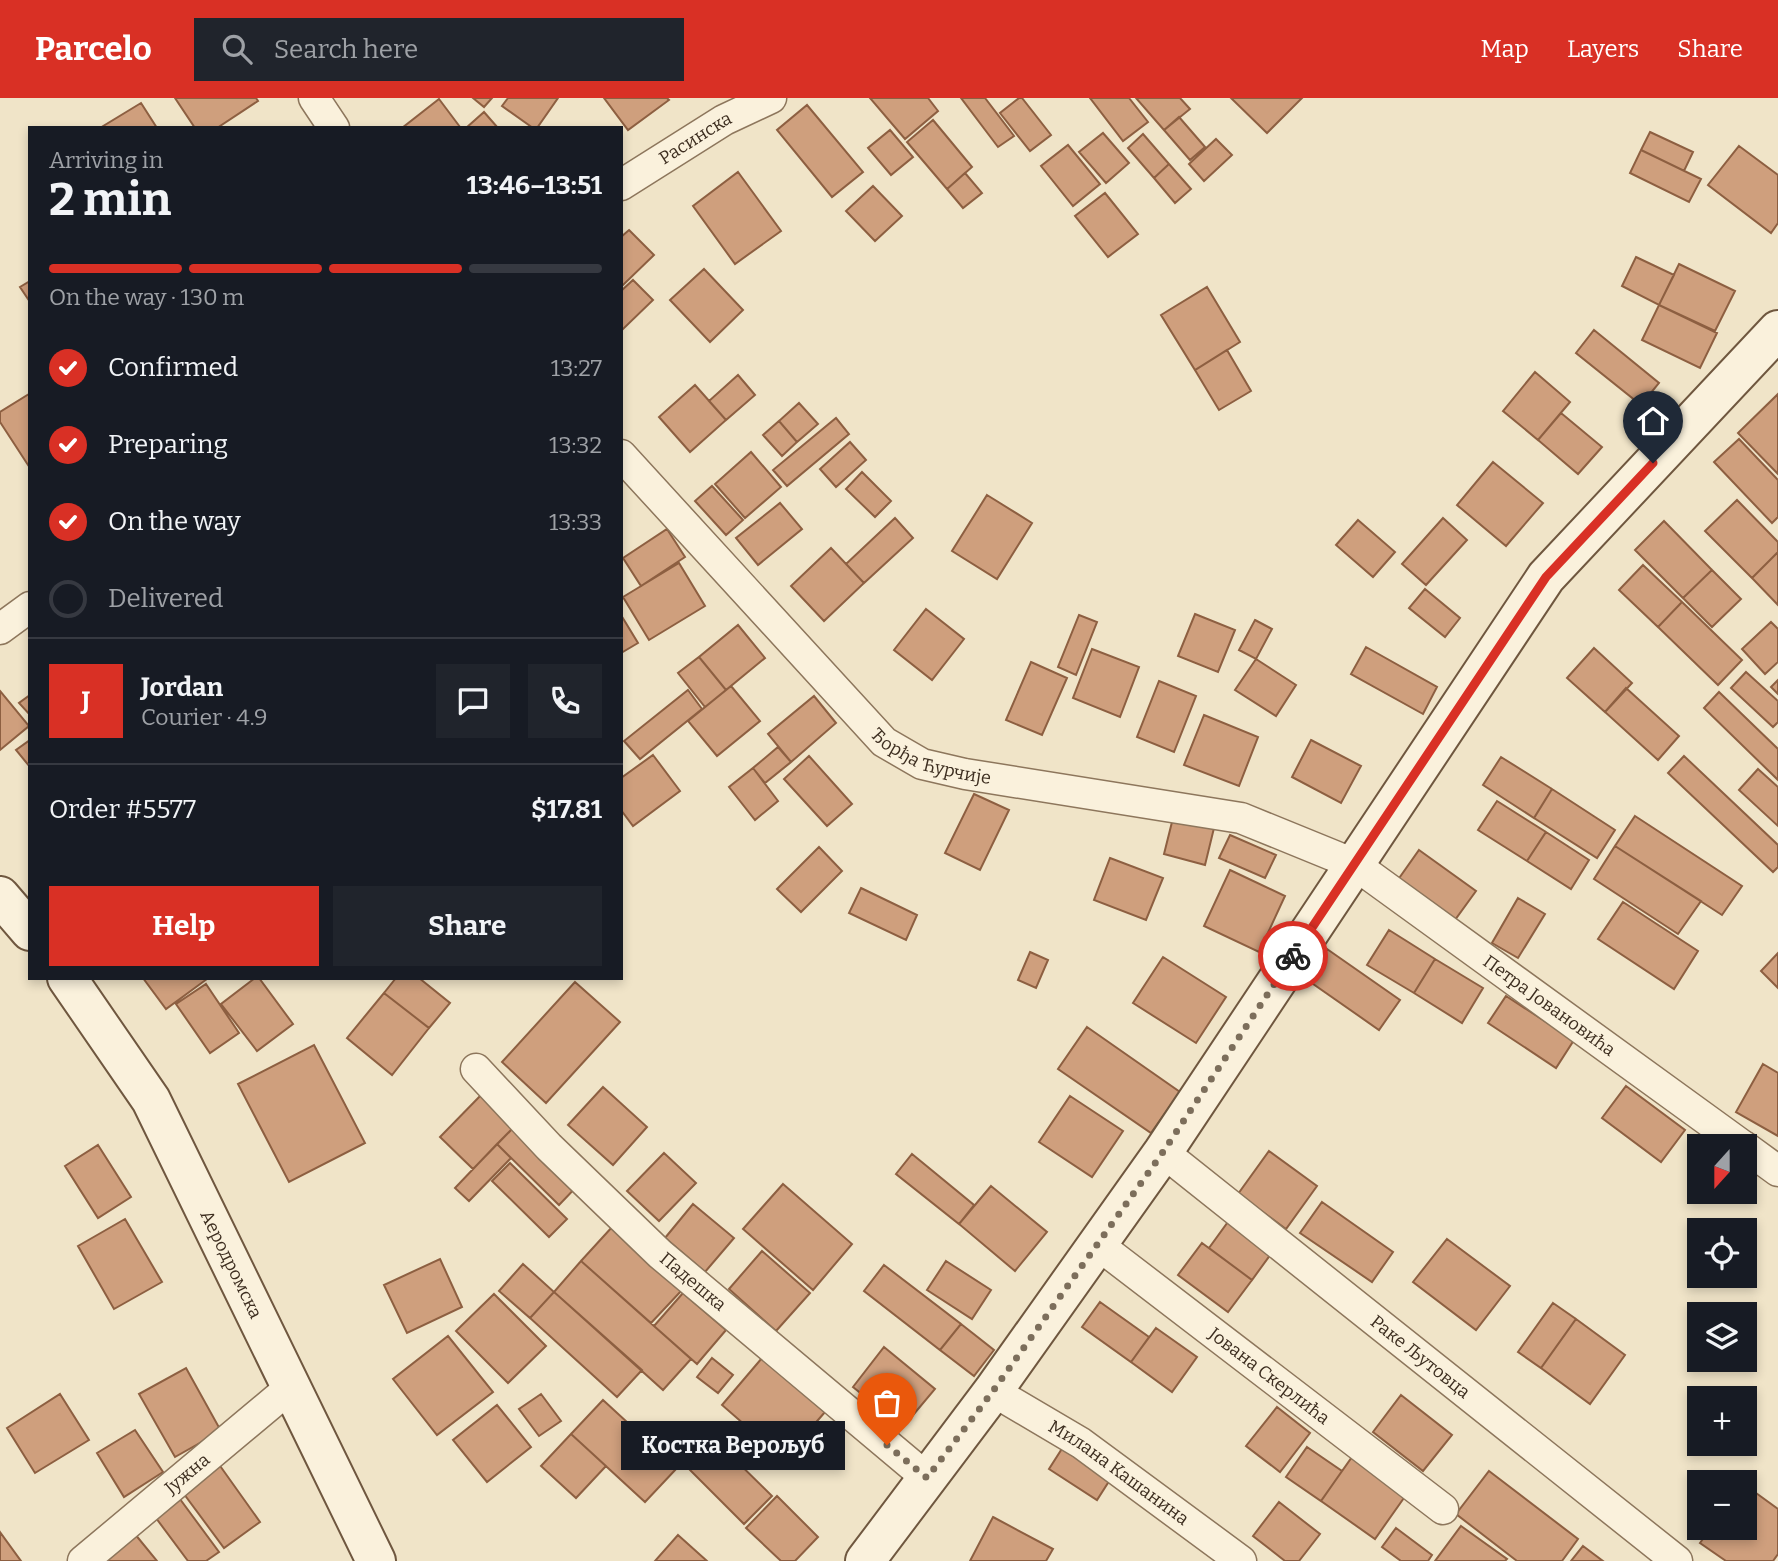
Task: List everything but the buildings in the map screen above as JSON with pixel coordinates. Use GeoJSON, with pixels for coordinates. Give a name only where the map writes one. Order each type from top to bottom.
{"type":"FeatureCollection","features":[{"type":"Feature","properties":{"kind":"street"},"geometry":{"type":"LineString","coordinates":[[314,98],[333,126]]}},
{"type":"Feature","properties":{"kind":"street","name":"Расинска"},"geometry":{"type":"LineString","coordinates":[[623,184],[724,120],[771,98]]}},
{"type":"Feature","properties":{"kind":"street"},"geometry":{"type":"LineString","coordinates":[[865,1561],[993,1391],[1163,1152],[1546,577],[1778,330]]}},
{"type":"Feature","properties":{"kind":"street","name":"Ђорђа Ћурчије"},"geometry":{"type":"LineString","coordinates":[[623,456],[884,741],[922,764],[965,774],[1241,818],[1354,864]]}},
{"type":"Feature","properties":{"kind":"street"},"geometry":{"type":"LineString","coordinates":[[0,629],[28,608]]}},
{"type":"Feature","properties":{"kind":"street","name":"Петра Јовановића"},"geometry":{"type":"LineString","coordinates":[[1354,864],[1726,1134]]}},
{"type":"Feature","properties":{"kind":"street"},"geometry":{"type":"LineString","coordinates":[[0,896],[28,929]]}},
{"type":"Feature","properties":{"kind":"street","name":"Аеродромска"},"geometry":{"type":"LineString","coordinates":[[68,980],[151,1100],[291,1387],[365,1556]]}},
{"type":"Feature","properties":{"kind":"street","name":"Падешка"},"geometry":{"type":"LineString","coordinates":[[476,1069],[549,1147],[660,1254],[927,1478]]}},
{"type":"Feature","properties":{"kind":"street","name":"Раке Љутовца"},"geometry":{"type":"LineString","coordinates":[[1163,1152],[1677,1561]]}},
{"type":"Feature","properties":{"kind":"street","name":"Петра Јовановића"},"geometry":{"type":"LineString","coordinates":[[1757,1156],[1778,1171]]}},
{"type":"Feature","properties":{"kind":"street","name":"Јована Скерлића"},"geometry":{"type":"LineString","coordinates":[[1097,1244],[1443,1509]]}},
{"type":"Feature","properties":{"kind":"street","name":"Јужна"},"geometry":{"type":"LineString","coordinates":[[83,1561],[291,1387]]}},
{"type":"Feature","properties":{"kind":"street","name":"Милана Кашанина"},"geometry":{"type":"LineString","coordinates":[[993,1391],[1081,1443],[1241,1561]]}},
{"type":"Feature","properties":{"kind":"way so far"},"geometry":{"type":"LineString","coordinates":[[887,1445],[927,1478],[993,1391],[1163,1152],[1293,956]]}},
{"type":"Feature","properties":{"kind":"place","name":"Костка Верољуб"},"geometry":{"type":"Point","coordinates":[887,1445]}},
{"type":"Feature","properties":{"kind":"route"},"geometry":{"type":"LineString","coordinates":[[1293,956],[1546,577],[1653,463]]}}]}
